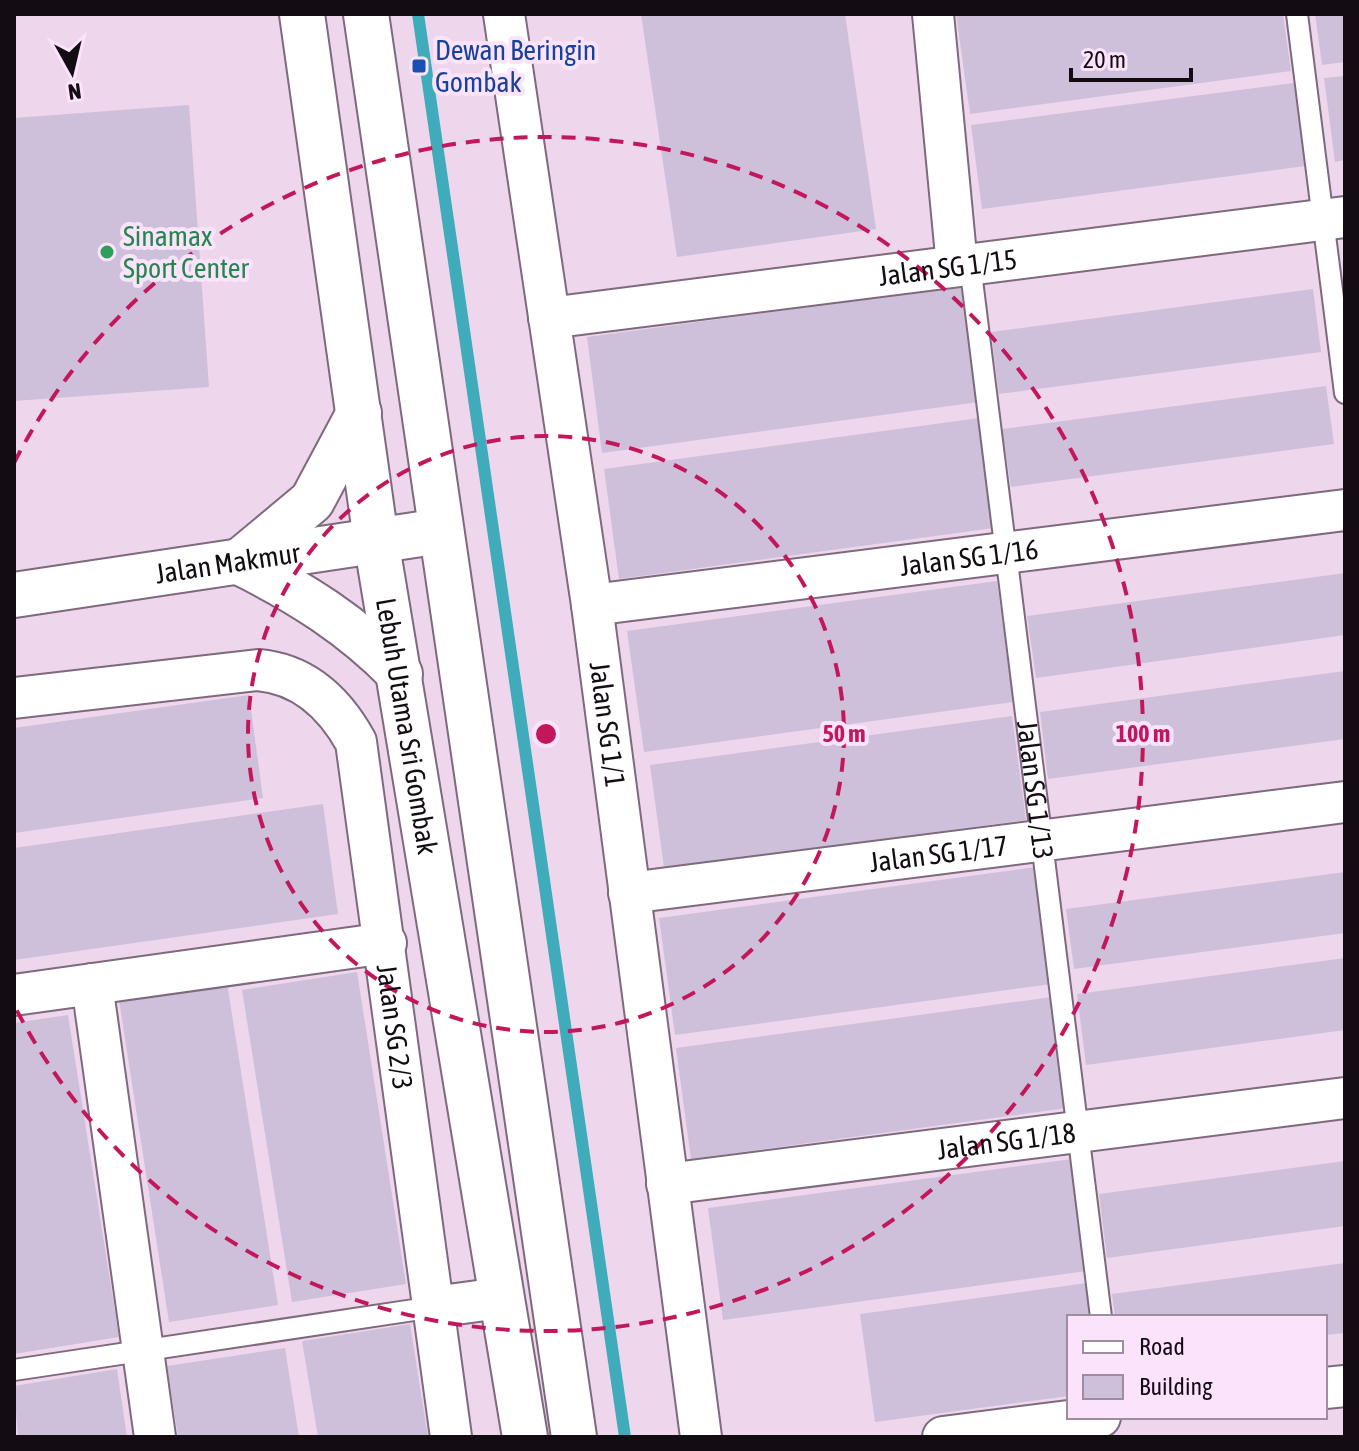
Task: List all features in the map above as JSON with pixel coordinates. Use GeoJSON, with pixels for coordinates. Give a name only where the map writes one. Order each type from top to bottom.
{"type":"FeatureCollection","features":[{"type":"Feature","properties":{"kind":"street","name":"Lebuh Utama Sri Gombak"},"geometry":{"type":"LineString","coordinates":[[302,14],[376,540],[525,1437]]}},
{"type":"Feature","properties":{"kind":"street"},"geometry":{"type":"LineString","coordinates":[[366,14],[574,1437]]}},
{"type":"Feature","properties":{"kind":"street","name":"Jalan SG 1/1"},"geometry":{"type":"LineString","coordinates":[[504,14],[592,605],[701,1437]]}},
{"type":"Feature","properties":{"kind":"street","name":"Jalan SG 1/13"},"geometry":{"type":"LineString","coordinates":[[933,14],[964,265]]}},
{"type":"Feature","properties":{"kind":"street","name":"Jalan SG 1/15"},"geometry":{"type":"LineString","coordinates":[[549,318],[1334,218]]}},
{"type":"Feature","properties":{"kind":"street"},"geometry":{"type":"LineString","coordinates":[[359,413],[312,501],[239,562],[298,591],[332,614],[365,638],[400,674]]}},
{"type":"Feature","properties":{"kind":"street","name":"Jalan SG 1/16"},"geometry":{"type":"LineString","coordinates":[[592,605],[1345,510]]}},
{"type":"Feature","properties":{"kind":"street","name":"Jalan Makmur"},"geometry":{"type":"LineString","coordinates":[[14,595],[441,531]]}},
{"type":"Feature","properties":{"kind":"street","name":"Jalan SG 2/3"},"geometry":{"type":"LineString","coordinates":[[14,698],[258,670],[282,672],[311,689],[339,712],[356,742],[386,943],[451,1437]]}},
{"type":"Feature","properties":{"kind":"street","name":"Jalan SG 1/17"},"geometry":{"type":"LineString","coordinates":[[629,893],[1345,802]]}},
{"type":"Feature","properties":{"kind":"street"},"geometry":{"type":"LineString","coordinates":[[14,995],[386,943]]}},
{"type":"Feature","properties":{"kind":"street"},"geometry":{"type":"LineString","coordinates":[[92,984],[155,1437]]}},
{"type":"Feature","properties":{"kind":"street","name":"Jalan SG 1/18"},"geometry":{"type":"LineString","coordinates":[[667,1184],[1345,1098]]}},
{"type":"Feature","properties":{"kind":"street"},"geometry":{"type":"LineString","coordinates":[[434,1307],[500,1298]]}},
{"type":"Feature","properties":{"kind":"street"},"geometry":{"type":"LineString","coordinates":[[943,1437],[1084,1419]]}},
{"type":"Feature","properties":{"kind":"lane"},"geometry":{"type":"LineString","coordinates":[[1297,14],[1334,218],[1345,393]]}},
{"type":"Feature","properties":{"kind":"lane","name":"Jalan SG 1/13"},"geometry":{"type":"LineString","coordinates":[[964,265],[1006,553],[1101,1315]]}},
{"type":"Feature","properties":{"kind":"lane"},"geometry":{"type":"LineString","coordinates":[[14,1370],[434,1307]]}},
{"type":"Feature","properties":{"kind":"building"},"geometry":{"type":"Polygon","coordinates":[[[641,14],[845,14],[876,229],[677,257],[641,14]]]}},
{"type":"Feature","properties":{"kind":"building"},"geometry":{"type":"Polygon","coordinates":[[[956,14],[1283,14],[1291,71],[970,114],[956,14]]]}},
{"type":"Feature","properties":{"kind":"building"},"geometry":{"type":"Polygon","coordinates":[[[1315,14],[1345,14],[1345,62],[1322,65],[1315,14]]]}},
{"type":"Feature","properties":{"kind":"building"},"geometry":{"type":"Polygon","coordinates":[[[1345,76],[1345,160],[1335,162],[1324,78],[1345,76]]]}},
{"type":"Feature","properties":{"kind":"building"},"geometry":{"type":"Polygon","coordinates":[[[1294,83],[1305,166],[982,209],[971,125],[1294,83]]]}},
{"type":"Feature","properties":{"kind":"building","name":"Sinamax Sport Center"},"geometry":{"type":"Polygon","coordinates":[[[189,105],[209,387],[14,401],[14,118],[189,105]]]}},
{"type":"Feature","properties":{"kind":"building"},"geometry":{"type":"Polygon","coordinates":[[[963,286],[979,402],[602,453],[587,337],[963,286]]]}},
{"type":"Feature","properties":{"kind":"building"},"geometry":{"type":"Polygon","coordinates":[[[1313,289],[1321,352],[999,394],[991,332],[1313,289]]]}},
{"type":"Feature","properties":{"kind":"building"},"geometry":{"type":"Polygon","coordinates":[[[1326,386],[1334,444],[1011,487],[1002,429],[1326,386]]]}},
{"type":"Feature","properties":{"kind":"building"},"geometry":{"type":"Polygon","coordinates":[[[979,418],[994,528],[619,579],[604,469],[979,418]]]}},
{"type":"Feature","properties":{"kind":"building"},"geometry":{"type":"Polygon","coordinates":[[[1345,573],[1345,635],[1036,678],[1027,616],[1345,573]]]}},
{"type":"Feature","properties":{"kind":"building"},"geometry":{"type":"Polygon","coordinates":[[[997,581],[1013,702],[644,752],[627,631],[997,581]]]}},
{"type":"Feature","properties":{"kind":"building"},"geometry":{"type":"Polygon","coordinates":[[[1345,671],[1345,739],[1048,779],[1040,712],[1345,671]]]}},
{"type":"Feature","properties":{"kind":"building"},"geometry":{"type":"Polygon","coordinates":[[[249,695],[263,798],[14,833],[14,728],[249,695]]]}},
{"type":"Feature","properties":{"kind":"building"},"geometry":{"type":"Polygon","coordinates":[[[1012,716],[1026,820],[664,868],[650,765],[1012,716]]]}},
{"type":"Feature","properties":{"kind":"building"},"geometry":{"type":"Polygon","coordinates":[[[323,804],[338,914],[14,960],[14,848],[323,804]]]}},
{"type":"Feature","properties":{"kind":"building"},"geometry":{"type":"Polygon","coordinates":[[[1036,867],[1052,984],[675,1035],[659,918],[1036,867]]]}},
{"type":"Feature","properties":{"kind":"building"},"geometry":{"type":"Polygon","coordinates":[[[1345,872],[1345,933],[1074,969],[1066,909],[1345,872]]]}},
{"type":"Feature","properties":{"kind":"building"},"geometry":{"type":"Polygon","coordinates":[[[1345,958],[1345,1030],[1086,1065],[1077,994],[1345,958]]]}},
{"type":"Feature","properties":{"kind":"building"},"geometry":{"type":"Polygon","coordinates":[[[357,972],[406,1284],[292,1302],[242,990],[357,972]]]}},
{"type":"Feature","properties":{"kind":"building"},"geometry":{"type":"Polygon","coordinates":[[[227,983],[278,1305],[169,1322],[119,1000],[227,983]]]}},
{"type":"Feature","properties":{"kind":"building"},"geometry":{"type":"Polygon","coordinates":[[[1052,997],[1067,1108],[691,1159],[676,1048],[1052,997]]]}},
{"type":"Feature","properties":{"kind":"building"},"geometry":{"type":"Polygon","coordinates":[[[68,1015],[119,1337],[14,1354],[14,1023],[68,1015]]]}},
{"type":"Feature","properties":{"kind":"building"},"geometry":{"type":"Polygon","coordinates":[[[1072,1159],[1087,1271],[723,1320],[708,1208],[1072,1159]]]}},
{"type":"Feature","properties":{"kind":"building"},"geometry":{"type":"Polygon","coordinates":[[[1345,1161],[1345,1226],[1107,1258],[1099,1194],[1345,1161]]]}},
{"type":"Feature","properties":{"kind":"building"},"geometry":{"type":"Polygon","coordinates":[[[1345,1263],[1345,1333],[1327,1335],[1327,1315],[1115,1315],[1112,1294],[1345,1263]]]}},
{"type":"Feature","properties":{"kind":"building"},"geometry":{"type":"Polygon","coordinates":[[[1087,1283],[1091,1315],[1067,1315],[1067,1396],[875,1422],[860,1314],[1087,1283]]]}},
{"type":"Feature","properties":{"kind":"building"},"geometry":{"type":"Polygon","coordinates":[[[410,1324],[428,1437],[318,1437],[302,1341],[410,1324]]]}},
{"type":"Feature","properties":{"kind":"building"},"geometry":{"type":"Polygon","coordinates":[[[285,1348],[299,1437],[178,1437],[167,1366],[285,1348]]]}},
{"type":"Feature","properties":{"kind":"building"},"geometry":{"type":"Polygon","coordinates":[[[117,1369],[127,1437],[18,1437],[14,1386],[117,1369]]]}},
{"type":"Feature","properties":{"kind":"waterway"},"geometry":{"type":"LineString","coordinates":[[418,14],[625,1437]]}},
{"type":"Feature","properties":{"kind":"place","name":"Dewan Beringin Gombak"},"geometry":{"type":"Point","coordinates":[419,66]}},
{"type":"Feature","properties":{"kind":"place","name":"Sinamax Sport Center"},"geometry":{"type":"Point","coordinates":[107,252]}}]}
